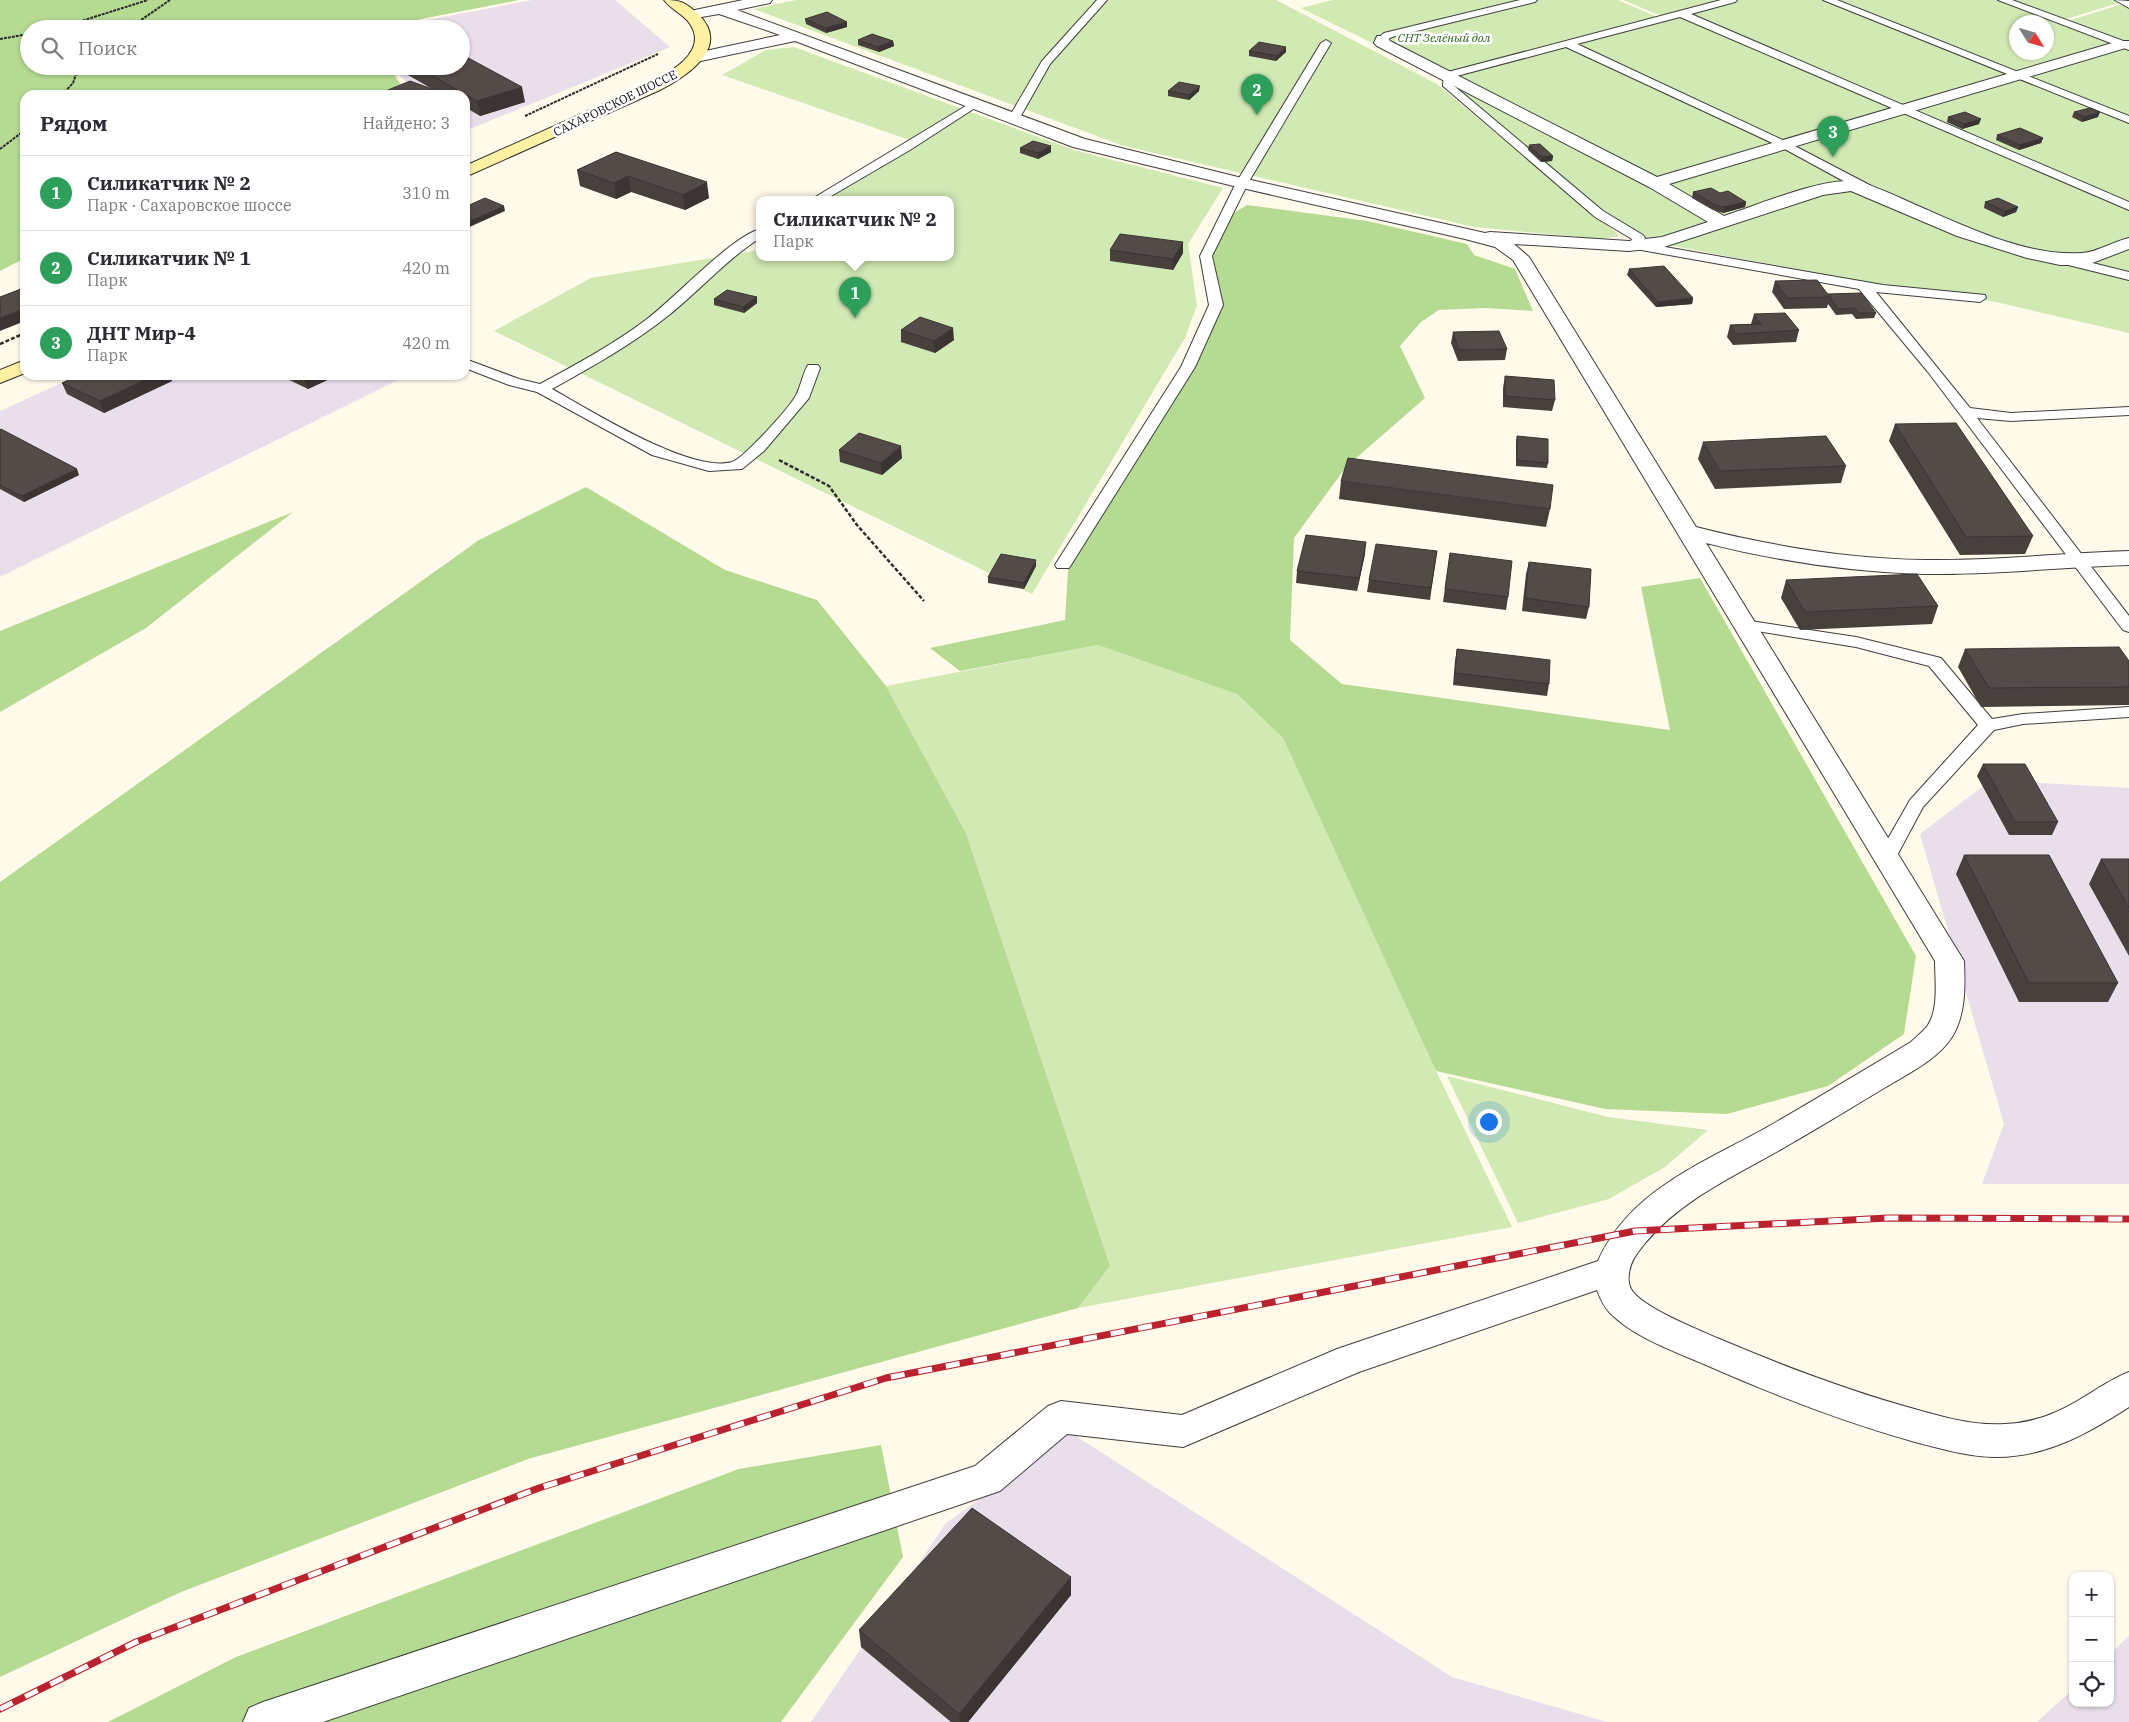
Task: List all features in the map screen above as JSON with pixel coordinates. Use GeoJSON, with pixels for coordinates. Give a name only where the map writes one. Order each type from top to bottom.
{"type":"FeatureCollection","features":[{"type":"Feature","properties":{"kind":"main road"},"geometry":{"type":"LineString","coordinates":[[670,0],[698,23],[702,32],[701,47],[696,57]]}},
{"type":"Feature","properties":{"kind":"main road","name":"САХАРОВСКОЕ ШОССЕ"},"geometry":{"type":"LineString","coordinates":[[470,170],[654,87],[682,70],[696,57]]}},
{"type":"Feature","properties":{"kind":"main road"},"geometry":{"type":"LineString","coordinates":[[0,377],[20,368]]}},
{"type":"Feature","properties":{"kind":"street"},"geometry":{"type":"LineString","coordinates":[[690,15],[765,0]]}},
{"type":"Feature","properties":{"kind":"street"},"geometry":{"type":"LineString","coordinates":[[720,9],[1079,142],[1242,183],[1476,236],[1501,243],[1520,257],[1949,961],[1948,1011],[1940,1030],[1922,1050],[1777,1137],[1704,1174],[1671,1196],[1635,1231],[1621,1249],[1612,1271],[1614,1293],[1622,1303],[1681,1338],[1794,1387],[1841,1404],[1938,1432],[1982,1440],[2023,1439],[2060,1430],[2129,1388]]}},
{"type":"Feature","properties":{"kind":"street"},"geometry":{"type":"LineString","coordinates":[[696,57],[797,36]]}},
{"type":"Feature","properties":{"kind":"street"},"geometry":{"type":"LineString","coordinates":[[1382,39],[1382,43],[1448,75],[1655,183],[1723,223]]}},
{"type":"Feature","properties":{"kind":"street"},"geometry":{"type":"LineString","coordinates":[[1655,183],[1904,109],[2126,46]]}},
{"type":"Feature","properties":{"kind":"street"},"geometry":{"type":"LineString","coordinates":[[1476,236],[1634,245],[1664,242],[1820,190],[1852,186],[1880,196],[1962,232],[2027,253],[2060,260],[2087,259],[2129,243]]}},
{"type":"Feature","properties":{"kind":"street"},"geometry":{"type":"LineString","coordinates":[[1688,532],[1746,547],[1874,564],[1958,566],[2075,559],[2129,558]]}},
{"type":"Feature","properties":{"kind":"street"},"geometry":{"type":"LineString","coordinates":[[263,1722],[987,1480],[1061,1417],[1183,1431],[1350,1360],[1612,1271]]}},
{"type":"Feature","properties":{"kind":"lane"},"geometry":{"type":"LineString","coordinates":[[1014,119],[1046,63],[1102,0]]}},
{"type":"Feature","properties":{"kind":"lane"},"geometry":{"type":"LineString","coordinates":[[1382,39],[1388,35],[1532,0]]}},
{"type":"Feature","properties":{"kind":"lane"},"geometry":{"type":"LineString","coordinates":[[1732,0],[1448,75],[1448,86],[1599,214],[1639,238],[1634,245],[1864,286],[1980,298]]}},
{"type":"Feature","properties":{"kind":"lane"},"geometry":{"type":"LineString","coordinates":[[1828,0],[2129,120]]}},
{"type":"Feature","properties":{"kind":"lane"},"geometry":{"type":"LineString","coordinates":[[2003,0],[2126,46]]}},
{"type":"Feature","properties":{"kind":"lane"},"geometry":{"type":"LineString","coordinates":[[2120,0],[2129,5]]}},
{"type":"Feature","properties":{"kind":"lane"},"geometry":{"type":"LineString","coordinates":[[1680,14],[2129,206]]}},
{"type":"Feature","properties":{"kind":"lane"},"geometry":{"type":"LineString","coordinates":[[1063,565],[1188,367],[1216,305],[1206,256],[1242,183],[1326,43]]}},
{"type":"Feature","properties":{"kind":"lane"},"geometry":{"type":"LineString","coordinates":[[1566,43],[1785,145],[1880,196]]}},
{"type":"Feature","properties":{"kind":"lane"},"geometry":{"type":"LineString","coordinates":[[823,196],[906,148],[974,104]]}},
{"type":"Feature","properties":{"kind":"lane"},"geometry":{"type":"LineString","coordinates":[[542,389],[607,353],[665,312],[743,243],[756,235]]}},
{"type":"Feature","properties":{"kind":"lane"},"geometry":{"type":"LineString","coordinates":[[2060,260],[2129,276]]}},
{"type":"Feature","properties":{"kind":"lane"},"geometry":{"type":"LineString","coordinates":[[1864,286],[1912,341],[2075,559],[2129,627]]}},
{"type":"Feature","properties":{"kind":"lane"},"geometry":{"type":"LineString","coordinates":[[470,365],[514,382],[542,389],[657,452],[709,467],[737,466],[759,448],[802,398],[813,368]]}},
{"type":"Feature","properties":{"kind":"lane"},"geometry":{"type":"LineString","coordinates":[[1965,412],[2011,417],[2129,411]]}},
{"type":"Feature","properties":{"kind":"lane"},"geometry":{"type":"LineString","coordinates":[[1744,625],[1856,642],[1935,662],[1988,725]]}},
{"type":"Feature","properties":{"kind":"lane"},"geometry":{"type":"LineString","coordinates":[[1886,858],[1916,804],[1988,725],[2023,719],[2129,712]]}},
{"type":"Feature","properties":{"kind":"path"},"geometry":{"type":"LineString","coordinates":[[85,20],[148,0]]}},
{"type":"Feature","properties":{"kind":"path"},"geometry":{"type":"LineString","coordinates":[[141,20],[170,0]]}},
{"type":"Feature","properties":{"kind":"path"},"geometry":{"type":"LineString","coordinates":[[0,39],[20,36]]}},
{"type":"Feature","properties":{"kind":"path"},"geometry":{"type":"LineString","coordinates":[[517,120],[664,52]]}},
{"type":"Feature","properties":{"kind":"path"},"geometry":{"type":"LineString","coordinates":[[66,90],[76,75]]}},
{"type":"Feature","properties":{"kind":"path"},"geometry":{"type":"LineString","coordinates":[[0,149],[20,134]]}},
{"type":"Feature","properties":{"kind":"path"},"geometry":{"type":"LineString","coordinates":[[0,344],[20,335]]}},
{"type":"Feature","properties":{"kind":"path"},"geometry":{"type":"LineString","coordinates":[[759,448],[791,468],[829,486],[857,525],[924,601]]}},
{"type":"Feature","properties":{"kind":"shaded area"},"geometry":{"type":"Polygon","coordinates":[[[532,0],[615,0],[670,47],[470,129],[470,90],[415,90],[399,75],[470,75],[470,20],[428,20],[532,0]]]}},
{"type":"Feature","properties":{"kind":"shaded area"},"geometry":{"type":"Polygon","coordinates":[[[68,380],[398,380],[0,577],[0,411],[68,380]]]}},
{"type":"Feature","properties":{"kind":"shaded area"},"geometry":{"type":"Polygon","coordinates":[[[1991,780],[2129,788],[2129,1184],[1982,1184],[2004,1124],[1920,834],[1991,780]]]}},
{"type":"Feature","properties":{"kind":"shaded area"},"geometry":{"type":"Polygon","coordinates":[[[1071,1433],[1452,1677],[1607,1722],[811,1722],[946,1523],[1071,1433]]]}},
{"type":"Feature","properties":{"kind":"shaded area"},"geometry":{"type":"Polygon","coordinates":[[[2129,1636],[2129,1722],[2037,1722],[2069,1693],[2069,1707],[2114,1707],[2114,1650],[2129,1636]]]}},
{"type":"Feature","properties":{"kind":"green space"},"geometry":{"type":"Polygon","coordinates":[[[0,0],[519,0],[416,20],[20,20],[20,75],[394,75],[405,90],[20,90],[20,261],[0,271],[0,0]]]}},
{"type":"Feature","properties":{"kind":"green space"},"geometry":{"type":"Polygon","coordinates":[[[796,0],[1276,0],[1437,84],[1620,236],[1601,239],[1474,227],[1124,146],[754,9],[796,0]]]}},
{"type":"Feature","properties":{"kind":"green space","name":"СНТ Зелёный дол"},"geometry":{"type":"Polygon","coordinates":[[[1333,0],[1618,0],[1657,17],[1439,76],[1301,8],[1333,0]]]}},
{"type":"Feature","properties":{"kind":"green space"},"geometry":{"type":"Polygon","coordinates":[[[1623,0],[1724,0],[1661,16],[1623,0]]]}},
{"type":"Feature","properties":{"kind":"green space"},"geometry":{"type":"Polygon","coordinates":[[[1740,0],[1997,0],[2037,15],[2009,15],[2009,60],[2054,60],[2054,21],[2129,49],[2129,333],[1996,302],[1867,283],[1632,238],[1443,77],[1740,0]]]}},
{"type":"Feature","properties":{"kind":"green space"},"geometry":{"type":"Polygon","coordinates":[[[2008,0],[2128,0],[2063,20],[2054,17],[2054,15],[2008,0]]]}},
{"type":"Feature","properties":{"kind":"green space"},"geometry":{"type":"Polygon","coordinates":[[[2129,2],[2129,44],[2068,21],[2129,2]]]}},
{"type":"Feature","properties":{"kind":"green space"},"geometry":{"type":"Polygon","coordinates":[[[794,47],[1074,150],[1223,188],[1188,244],[1197,305],[1185,338],[1032,594],[494,331],[591,278],[756,251],[756,261],[954,261],[954,196],[829,196],[921,144],[722,75],[766,50],[794,47]]]}},
{"type":"Feature","properties":{"kind":"green space"},"geometry":{"type":"Polygon","coordinates":[[[1247,205],[1367,221],[1467,244],[1474,255],[1515,269],[1533,311],[1486,308],[1439,310],[1421,322],[1400,346],[1425,398],[1346,467],[1294,538],[1290,640],[1342,684],[1670,730],[1641,587],[1700,578],[1916,956],[1904,1034],[1828,1086],[1727,1114],[1605,1109],[1436,1071],[1283,738],[1237,694],[1098,645],[960,671],[930,648],[1065,620],[1068,570],[1188,367],[1216,305],[1206,256],[1224,219],[1247,205]]]}},
{"type":"Feature","properties":{"kind":"green space"},"geometry":{"type":"Polygon","coordinates":[[[586,487],[725,570],[817,600],[886,686],[966,833],[1110,1266],[1078,1308],[528,1459],[181,1592],[0,1677],[0,882],[479,540],[586,487]]]}},
{"type":"Feature","properties":{"kind":"green space"},"geometry":{"type":"Polygon","coordinates":[[[293,512],[146,628],[0,712],[0,631],[293,512]]]}},
{"type":"Feature","properties":{"kind":"green space"},"geometry":{"type":"Polygon","coordinates":[[[1098,645],[1237,694],[1283,738],[1436,1071],[1512,1227],[1078,1308],[1110,1266],[966,833],[886,686],[1098,645]]]}},
{"type":"Feature","properties":{"kind":"green space"},"geometry":{"type":"Polygon","coordinates":[[[1447,1076],[1608,1117],[1708,1130],[1665,1167],[1609,1199],[1518,1223],[1447,1076]]]}},
{"type":"Feature","properties":{"kind":"green space"},"geometry":{"type":"Polygon","coordinates":[[[881,1445],[903,1557],[781,1722],[108,1722],[236,1657],[739,1469],[881,1445]]]}},
{"type":"Feature","properties":{"kind":"building"},"geometry":{"type":"Polygon","coordinates":[[[827,12],[847,22],[826,28],[805,19],[827,12]]]}},
{"type":"Feature","properties":{"kind":"building"},"geometry":{"type":"Polygon","coordinates":[[[872,34],[893,41],[878,47],[858,40],[872,34]]]}},
{"type":"Feature","properties":{"kind":"building"},"geometry":{"type":"Polygon","coordinates":[[[1259,42],[1286,47],[1277,56],[1249,51],[1259,42]]]}},
{"type":"Feature","properties":{"kind":"building"},"geometry":{"type":"Polygon","coordinates":[[[470,59],[522,87],[477,101],[470,97],[470,90],[458,90],[431,75],[470,75],[470,59]]]}},
{"type":"Feature","properties":{"kind":"building"},"geometry":{"type":"Polygon","coordinates":[[[410,81],[435,90],[388,90],[410,81]]]}},
{"type":"Feature","properties":{"kind":"building"},"geometry":{"type":"Polygon","coordinates":[[[1179,82],[1200,86],[1189,95],[1168,91],[1179,82]]]}},
{"type":"Feature","properties":{"kind":"building"},"geometry":{"type":"Polygon","coordinates":[[[2090,108],[2100,112],[2084,117],[2074,112],[2090,108]]]}},
{"type":"Feature","properties":{"kind":"building"},"geometry":{"type":"Polygon","coordinates":[[[1965,112],[1981,119],[1964,124],[1948,117],[1965,112]]]}},
{"type":"Feature","properties":{"kind":"building"},"geometry":{"type":"Polygon","coordinates":[[[2020,128],[2043,138],[2020,145],[1997,135],[2020,128]]]}},
{"type":"Feature","properties":{"kind":"building"},"geometry":{"type":"Polygon","coordinates":[[[1033,141],[1051,146],[1038,153],[1020,148],[1033,141]]]}},
{"type":"Feature","properties":{"kind":"building"},"geometry":{"type":"Polygon","coordinates":[[[1540,144],[1553,156],[1542,157],[1529,145],[1540,144]]]}},
{"type":"Feature","properties":{"kind":"building"},"geometry":{"type":"Polygon","coordinates":[[[616,152],[707,182],[683,195],[628,176],[614,183],[577,170],[616,152]]]}},
{"type":"Feature","properties":{"kind":"building"},"geometry":{"type":"Polygon","coordinates":[[[1711,188],[1720,193],[1728,191],[1746,202],[1724,207],[1715,205],[1693,192],[1711,188]]]}},
{"type":"Feature","properties":{"kind":"building"},"geometry":{"type":"Polygon","coordinates":[[[485,198],[504,206],[470,221],[470,205],[485,198]]]}},
{"type":"Feature","properties":{"kind":"building"},"geometry":{"type":"Polygon","coordinates":[[[1998,198],[2018,207],[2005,211],[1985,202],[1998,198]]]}},
{"type":"Feature","properties":{"kind":"building"},"geometry":{"type":"Polygon","coordinates":[[[1120,234],[1183,242],[1173,259],[1110,250],[1120,234]]]}},
{"type":"Feature","properties":{"kind":"building"},"geometry":{"type":"Polygon","coordinates":[[[1664,266],[1693,298],[1658,302],[1629,269],[1664,266]]]}},
{"type":"Feature","properties":{"kind":"building"},"geometry":{"type":"Polygon","coordinates":[[[1817,280],[1830,297],[1787,298],[1775,281],[1817,280]]]}},
{"type":"Feature","properties":{"kind":"building"},"geometry":{"type":"Polygon","coordinates":[[[20,289],[20,310],[0,318],[0,297],[20,289]]]}},
{"type":"Feature","properties":{"kind":"building"},"geometry":{"type":"Polygon","coordinates":[[[727,290],[757,297],[743,307],[714,299],[727,290]]]}},
{"type":"Feature","properties":{"kind":"building"},"geometry":{"type":"Polygon","coordinates":[[[1861,293],[1876,313],[1858,313],[1854,308],[1838,309],[1828,294],[1861,293]]]}},
{"type":"Feature","properties":{"kind":"building"},"geometry":{"type":"Polygon","coordinates":[[[1785,313],[1799,330],[1736,334],[1730,325],[1761,324],[1754,314],[1785,313]]]}},
{"type":"Feature","properties":{"kind":"building"},"geometry":{"type":"Polygon","coordinates":[[[920,317],[953,328],[934,341],[901,330],[920,317]]]}},
{"type":"Feature","properties":{"kind":"building"},"geometry":{"type":"Polygon","coordinates":[[[1499,331],[1507,349],[1459,350],[1453,332],[1499,331]]]}},
{"type":"Feature","properties":{"kind":"building"},"geometry":{"type":"Polygon","coordinates":[[[1505,376],[1554,380],[1555,400],[1505,396],[1505,376]]]}},
{"type":"Feature","properties":{"kind":"building"},"geometry":{"type":"Polygon","coordinates":[[[68,380],[144,380],[100,401],[62,383],[68,380]]]}},
{"type":"Feature","properties":{"kind":"building"},"geometry":{"type":"Polygon","coordinates":[[[1956,423],[2033,536],[1966,537],[1895,424],[1956,423]]]}},
{"type":"Feature","properties":{"kind":"building"},"geometry":{"type":"Polygon","coordinates":[[[1,429],[77,469],[22,496],[0,485],[1,429]]]}},
{"type":"Feature","properties":{"kind":"building"},"geometry":{"type":"Polygon","coordinates":[[[859,433],[901,446],[881,463],[839,450],[859,433]]]}},
{"type":"Feature","properties":{"kind":"building"},"geometry":{"type":"Polygon","coordinates":[[[1517,436],[1548,439],[1548,463],[1517,460],[1517,436]]]}},
{"type":"Feature","properties":{"kind":"building"},"geometry":{"type":"Polygon","coordinates":[[[1826,436],[1846,466],[1720,471],[1703,442],[1826,436]]]}},
{"type":"Feature","properties":{"kind":"building"},"geometry":{"type":"Polygon","coordinates":[[[1348,458],[1553,485],[1550,509],[1341,481],[1348,458]]]}},
{"type":"Feature","properties":{"kind":"building"},"geometry":{"type":"Polygon","coordinates":[[[1306,535],[1366,542],[1359,578],[1297,571],[1306,535]]]}},
{"type":"Feature","properties":{"kind":"building"},"geometry":{"type":"Polygon","coordinates":[[[1376,544],[1437,551],[1431,588],[1369,580],[1376,544]]]}},
{"type":"Feature","properties":{"kind":"building"},"geometry":{"type":"Polygon","coordinates":[[[1450,553],[1512,561],[1508,597],[1445,589],[1450,553]]]}},
{"type":"Feature","properties":{"kind":"building"},"geometry":{"type":"Polygon","coordinates":[[[1001,554],[1036,560],[1024,583],[988,577],[1001,554]]]}},
{"type":"Feature","properties":{"kind":"building"},"geometry":{"type":"Polygon","coordinates":[[[1529,562],[1591,569],[1589,607],[1525,598],[1529,562]]]}},
{"type":"Feature","properties":{"kind":"building"},"geometry":{"type":"Polygon","coordinates":[[[1917,574],[1938,606],[1805,612],[1786,580],[1917,574]]]}},
{"type":"Feature","properties":{"kind":"building"},"geometry":{"type":"Polygon","coordinates":[[[2119,647],[2129,661],[2129,687],[1989,688],[1965,649],[2119,647]]]}},
{"type":"Feature","properties":{"kind":"building"},"geometry":{"type":"Polygon","coordinates":[[[1457,649],[1550,660],[1549,684],[1455,673],[1457,649]]]}},
{"type":"Feature","properties":{"kind":"building"},"geometry":{"type":"Polygon","coordinates":[[[1983,764],[2025,764],[2058,822],[2015,822],[1983,764]]]}},
{"type":"Feature","properties":{"kind":"building"},"geometry":{"type":"Polygon","coordinates":[[[1964,855],[2049,855],[2118,983],[2029,983],[1964,855]]]}},
{"type":"Feature","properties":{"kind":"building"},"geometry":{"type":"Polygon","coordinates":[[[2101,859],[2129,859],[2129,908],[2101,859]]]}},
{"type":"Feature","properties":{"kind":"building"},"geometry":{"type":"Polygon","coordinates":[[[972,1508],[1071,1577],[959,1714],[859,1630],[972,1508]]]}},
{"type":"Feature","properties":{"kind":"railway"},"geometry":{"type":"LineString","coordinates":[[0,1709],[136,1642],[539,1488],[886,1378],[1635,1231],[1888,1218],[2129,1219]]}},
{"type":"Feature","properties":{"kind":"place","name":"Силикатчик № 1"},"geometry":{"type":"Point","coordinates":[1257,115]}},
{"type":"Feature","properties":{"kind":"place","name":"ДНТ Мир-4"},"geometry":{"type":"Point","coordinates":[1833,157]}},
{"type":"Feature","properties":{"kind":"place","name":"Силикатчик № 2"},"geometry":{"type":"Point","coordinates":[855,318]}}]}
